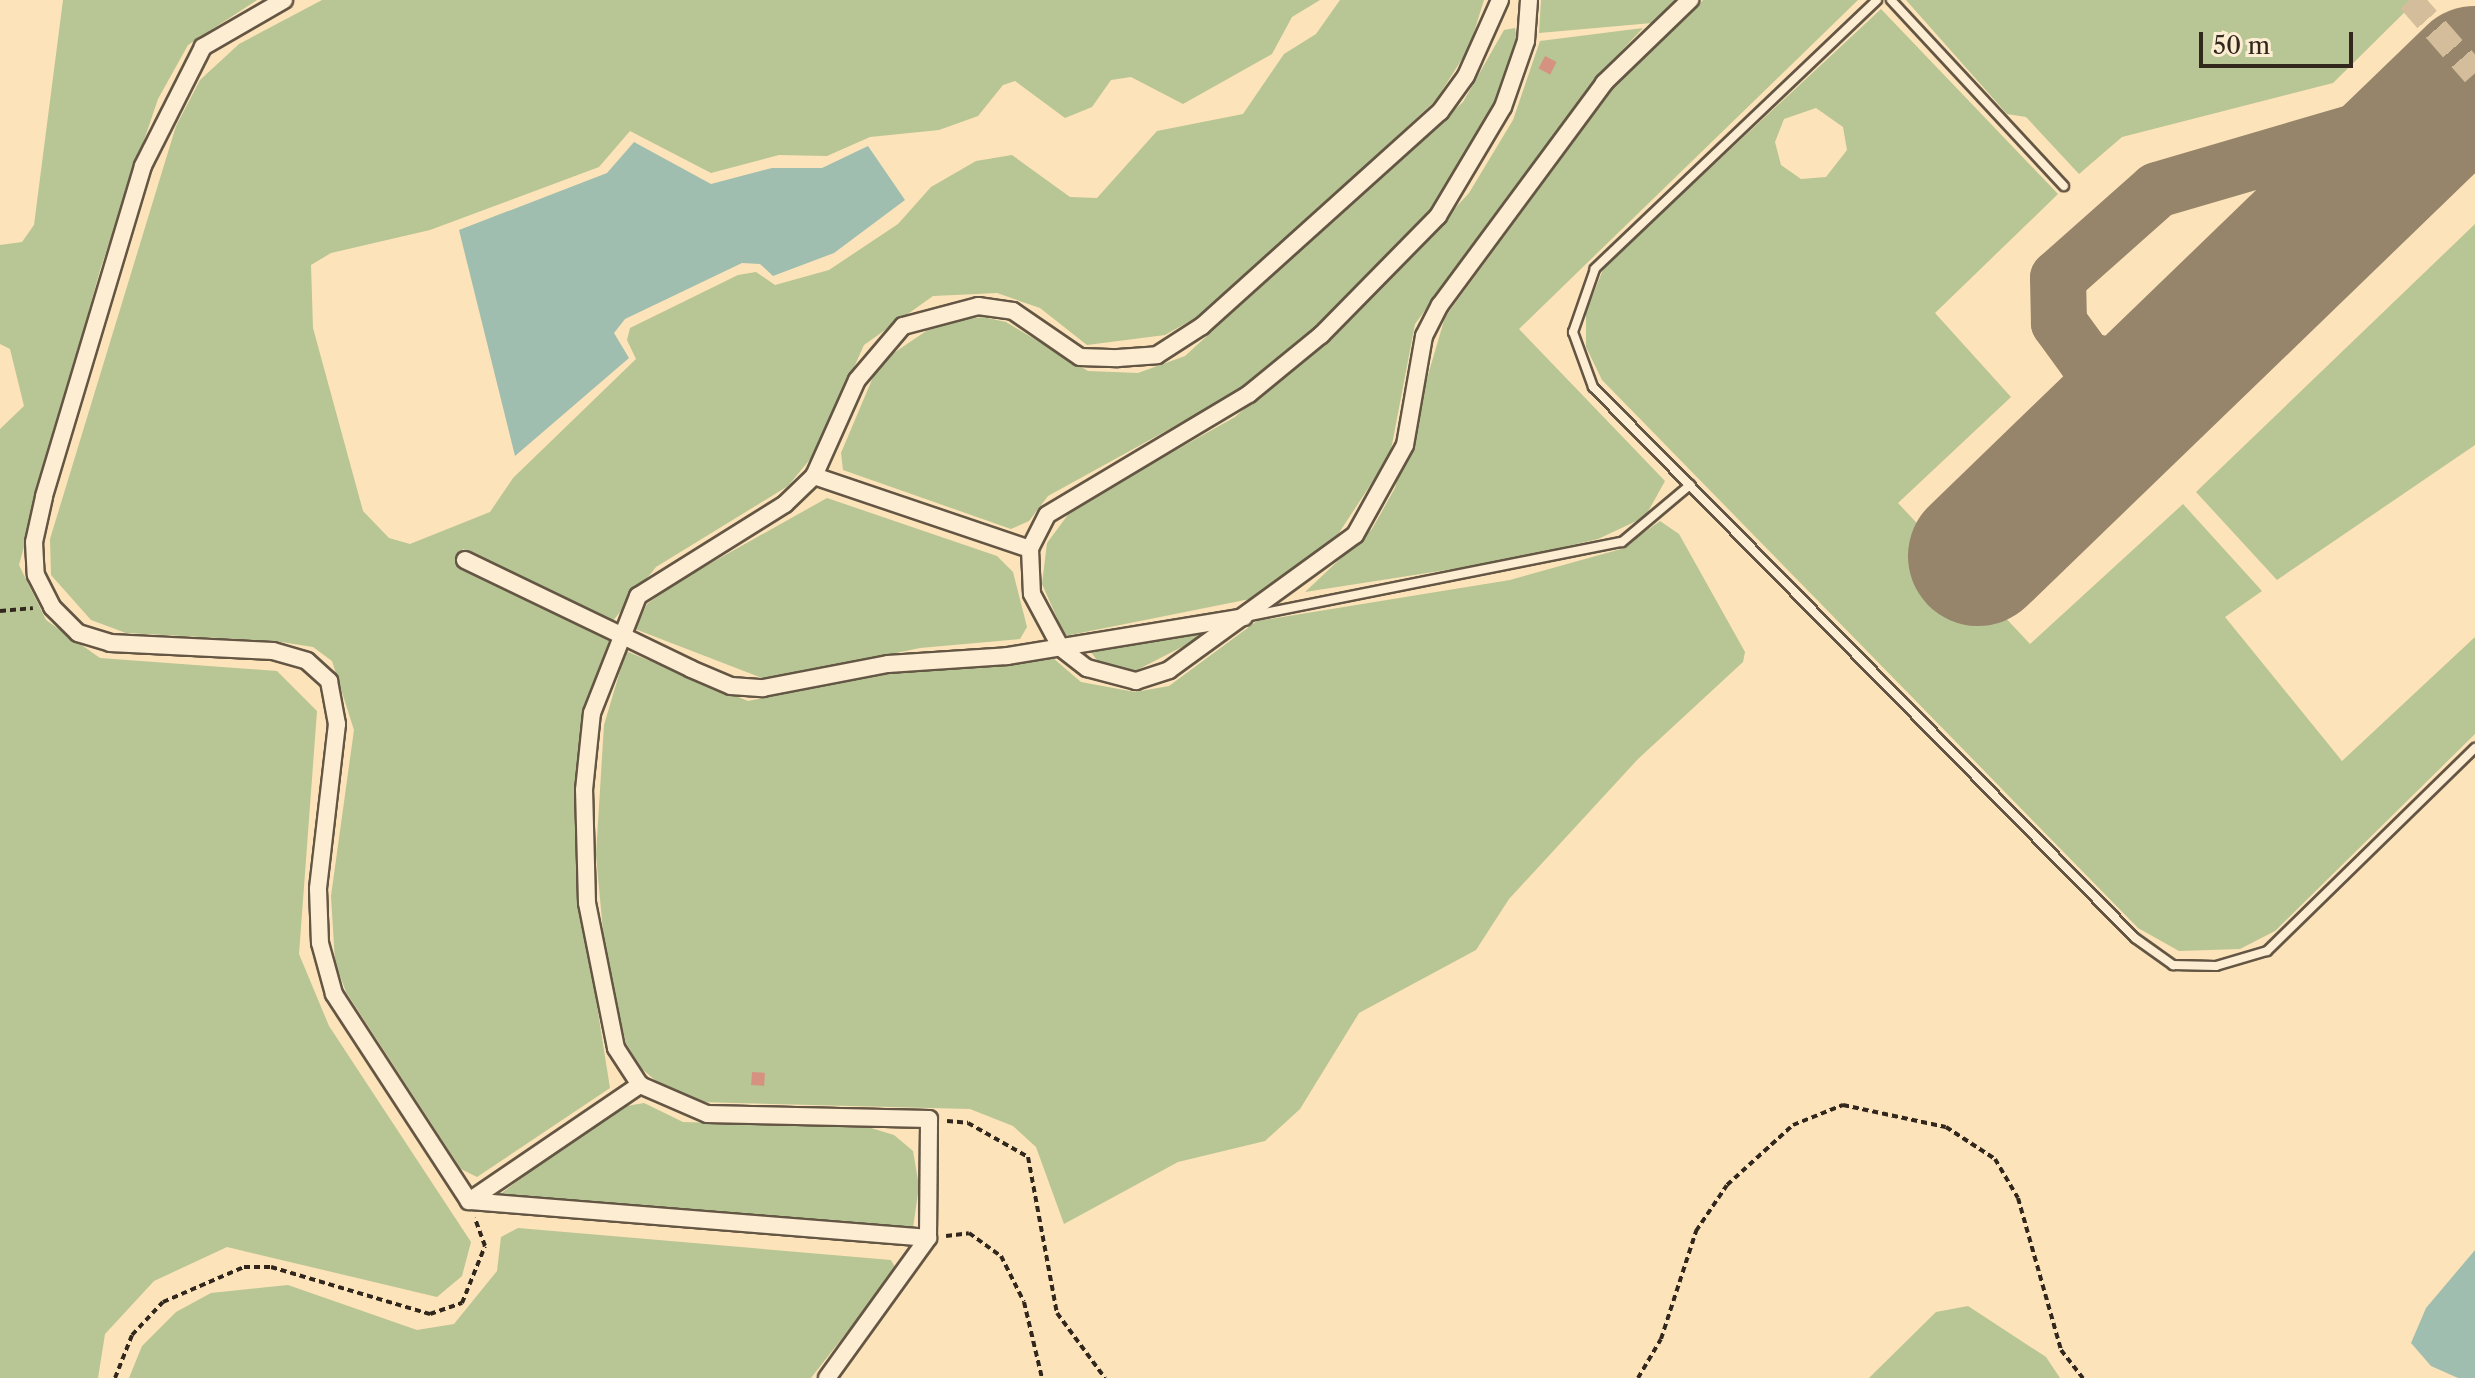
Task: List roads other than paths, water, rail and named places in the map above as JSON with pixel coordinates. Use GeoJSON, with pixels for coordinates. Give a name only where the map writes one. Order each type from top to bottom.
{"type":"FeatureCollection","features":[{"type":"Feature","properties":{"kind":"street"},"geometry":{"type":"LineString","coordinates":[[284,0],[203,47],[143,166],[34,542],[36,575],[52,607],[78,633],[110,643],[273,651],[307,661],[329,681],[337,724],[318,889],[320,943],[334,994],[469,1201]]}},
{"type":"Feature","properties":{"kind":"street"},"geometry":{"type":"LineString","coordinates":[[827,1378],[928,1238],[929,1119],[707,1114],[640,1085],[616,1048],[587,903],[584,790],[592,713],[619,637],[638,596],[785,504],[814,476],[874,352],[903,326],[938,311],[1013,311],[1080,357],[1157,355],[1202,326],[1440,112],[1466,76],[1500,0]]}},
{"type":"Feature","properties":{"kind":"street"},"geometry":{"type":"LineString","coordinates":[[1529,0],[1526,41],[1503,107],[1438,216],[1321,335],[1249,394],[1163,450],[1076,493],[1047,515],[1030,549],[1032,594],[1061,648],[1087,668],[1136,681],[1169,670],[1249,616],[1355,535],[1405,445],[1424,336],[1440,305],[1604,83],[1690,0]]}},
{"type":"Feature","properties":{"kind":"street"},"geometry":{"type":"LineString","coordinates":[[814,476],[1030,549]]}},
{"type":"Feature","properties":{"kind":"street"},"geometry":{"type":"LineString","coordinates":[[465,560],[619,637],[731,686],[763,688],[923,659],[1061,648],[1249,616]]}},
{"type":"Feature","properties":{"kind":"street"},"geometry":{"type":"LineString","coordinates":[[469,1201],[640,1085]]}},
{"type":"Feature","properties":{"kind":"street"},"geometry":{"type":"LineString","coordinates":[[469,1201],[928,1238]]}},
{"type":"Feature","properties":{"kind":"lane"},"geometry":{"type":"LineString","coordinates":[[1877,0],[1595,269],[1575,309],[1578,357],[1593,387],[2135,938],[2173,965],[2216,966],[2267,951],[2475,748]]}},
{"type":"Feature","properties":{"kind":"lane"},"geometry":{"type":"LineString","coordinates":[[1891,0],[2064,186]]}},
{"type":"Feature","properties":{"kind":"lane"},"geometry":{"type":"LineString","coordinates":[[1249,616],[1622,542],[1690,485]]}},
{"type":"Feature","properties":{"kind":"tunnel"},"geometry":{"type":"LineString","coordinates":[[2410,0],[2475,74]]}}]}
